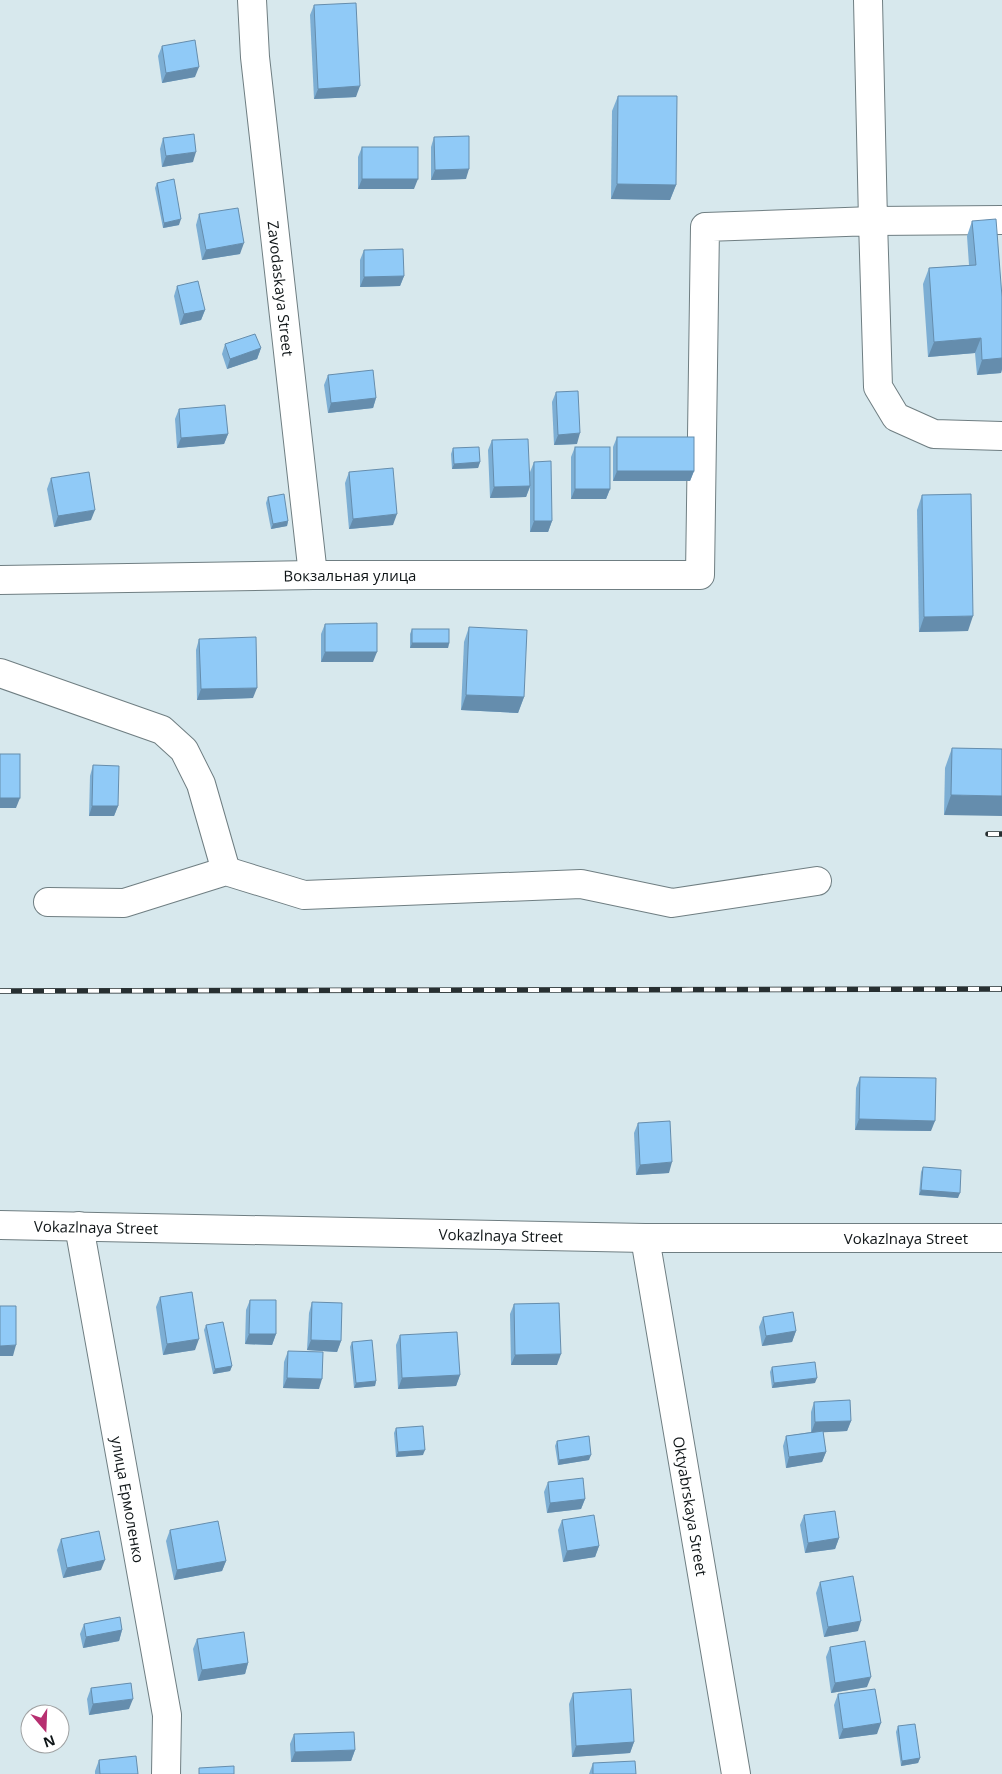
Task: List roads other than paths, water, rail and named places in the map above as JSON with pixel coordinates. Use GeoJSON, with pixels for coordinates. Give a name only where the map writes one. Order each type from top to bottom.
{"type":"FeatureCollection","features":[{"type":"Feature","properties":{"kind":"street","name":"Zavodaskaya Street"},"geometry":{"type":"LineString","coordinates":[[252,0],[255,57],[313,576]]}},
{"type":"Feature","properties":{"kind":"street"},"geometry":{"type":"LineString","coordinates":[[868,0],[878,386],[896,417],[934,434],[1002,436]]}},
{"type":"Feature","properties":{"kind":"street"},"geometry":{"type":"LineString","coordinates":[[873,221],[1002,220]]}},
{"type":"Feature","properties":{"kind":"street","name":"Вокзальная улица"},"geometry":{"type":"LineString","coordinates":[[0,580],[313,576],[700,575],[705,227],[873,221]]}},
{"type":"Feature","properties":{"kind":"street"},"geometry":{"type":"LineString","coordinates":[[0,673],[162,730],[184,750],[201,784],[226,871]]}},
{"type":"Feature","properties":{"kind":"street"},"geometry":{"type":"LineString","coordinates":[[48,902],[124,903],[226,871],[304,895],[581,884],[672,903],[817,881]]}},
{"type":"Feature","properties":{"kind":"street","name":"Vokazlnaya Street"},"geometry":{"type":"LineString","coordinates":[[0,1225],[645,1238],[1002,1238]]}},
{"type":"Feature","properties":{"kind":"street","name":"улица Ермоленко"},"geometry":{"type":"LineString","coordinates":[[78,1226],[167,1715],[166,1774]]}},
{"type":"Feature","properties":{"kind":"street","name":"Oktyabrskaya Street"},"geometry":{"type":"LineString","coordinates":[[645,1238],[736,1774]]}},
{"type":"Feature","properties":{"kind":"railway"},"geometry":{"type":"LineString","coordinates":[[988,834],[1002,834]]}},
{"type":"Feature","properties":{"kind":"railway"},"geometry":{"type":"LineString","coordinates":[[0,991],[1002,989]]}}]}
